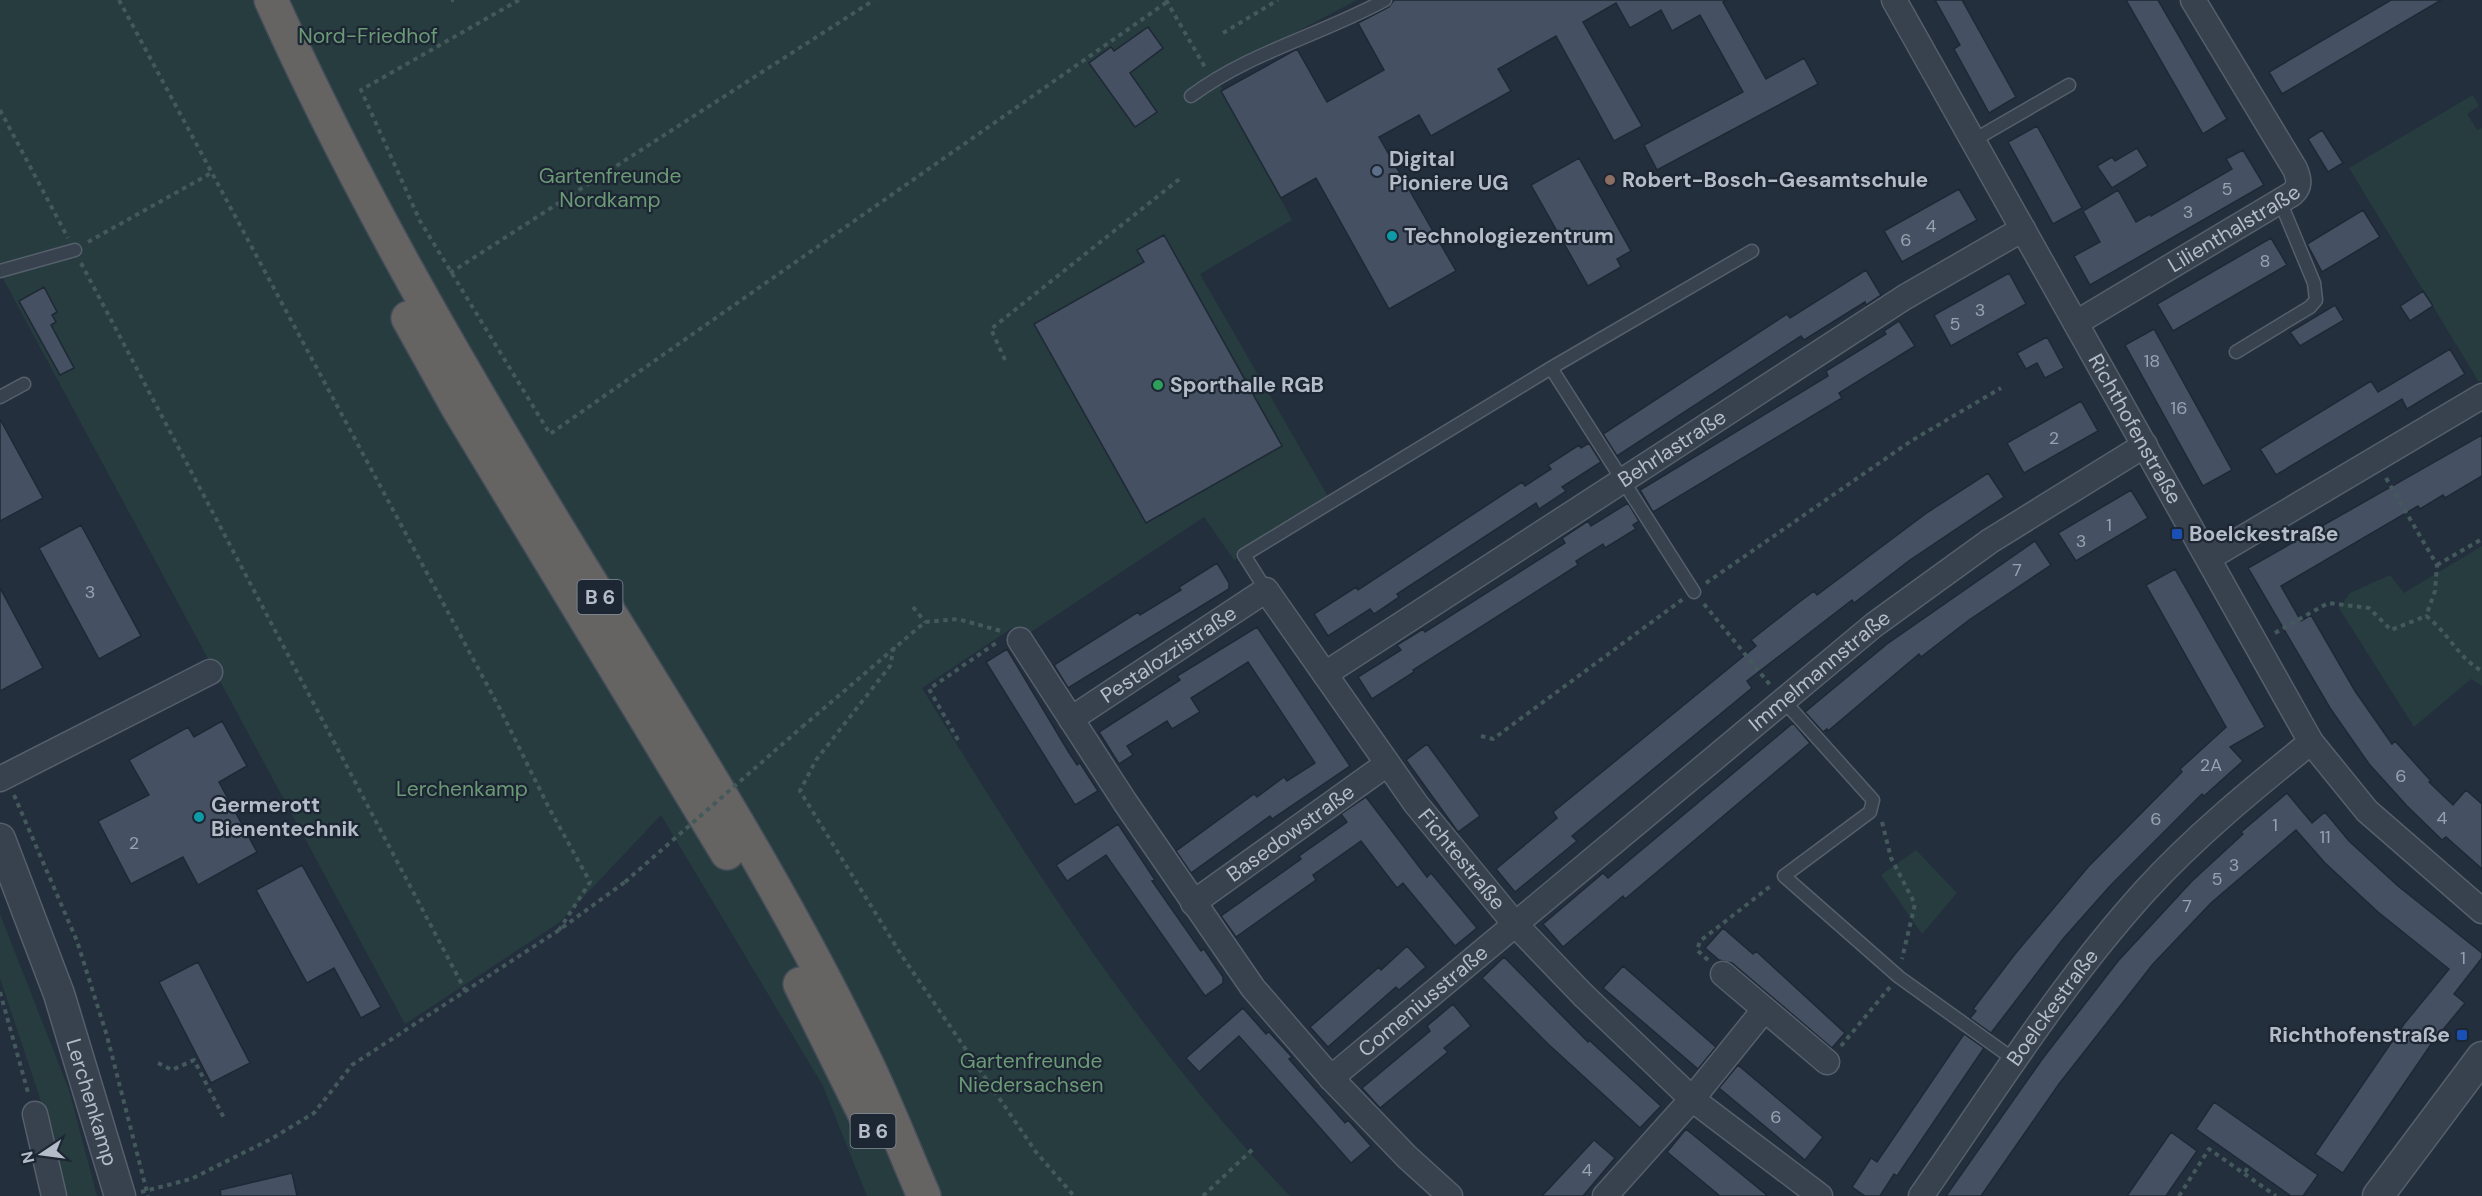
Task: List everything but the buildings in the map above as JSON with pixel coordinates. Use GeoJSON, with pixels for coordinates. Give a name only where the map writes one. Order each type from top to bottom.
{"type":"FeatureCollection","features":[{"type":"Feature","properties":{"kind":"highway","name":"B 6"},"geometry":{"type":"LineString","coordinates":[[247,0],[315,145],[403,310],[470,427],[693,793],[781,948],[867,1118],[899,1196]]}},
{"type":"Feature","properties":{"kind":"highway","name":"B 6"},"geometry":{"type":"LineString","coordinates":[[272,0],[336,135],[423,299],[578,561],[714,783],[801,938],[864,1057],[924,1196]]}},
{"type":"Feature","properties":{"kind":"street","name":"Richthofenstraße"},"geometry":{"type":"LineString","coordinates":[[1894,0],[2311,742],[2367,811],[2482,911]]}},
{"type":"Feature","properties":{"kind":"street","name":"Lilienthalstraße"},"geometry":{"type":"LineString","coordinates":[[2076,323],[2280,201],[2298,187],[2298,176],[2193,0]]}},
{"type":"Feature","properties":{"kind":"street","name":"Behrlastraße"},"geometry":{"type":"LineString","coordinates":[[1325,674],[1905,297],[2023,229]]}},
{"type":"Feature","properties":{"kind":"street"},"geometry":{"type":"LineString","coordinates":[[2209,558],[2482,396]]}},
{"type":"Feature","properties":{"kind":"street","name":"Immelmannstraße"},"geometry":{"type":"LineString","coordinates":[[1515,924],[1841,651],[1946,571],[2038,509],[2145,445]]}},
{"type":"Feature","properties":{"kind":"street","name":"Fichtestraße"},"geometry":{"type":"LineString","coordinates":[[1266,590],[1387,764],[1452,850],[1515,924],[1583,995],[1692,1099],[1820,1196]]}},
{"type":"Feature","properties":{"kind":"street","name":"Pestalozzistraße"},"geometry":{"type":"LineString","coordinates":[[1071,719],[1266,590]]}},
{"type":"Feature","properties":{"kind":"street"},"geometry":{"type":"LineString","coordinates":[[1015,637],[1253,988],[1331,1078],[1407,1157],[1450,1196]]}},
{"type":"Feature","properties":{"kind":"street"},"geometry":{"type":"LineString","coordinates":[[3,777],[210,672]]}},
{"type":"Feature","properties":{"kind":"street","name":"Boelckestraße"},"geometry":{"type":"LineString","coordinates":[[1921,1196],[2085,963],[2147,889],[2263,780],[2311,742]]}},
{"type":"Feature","properties":{"kind":"street","name":"Basedowstraße"},"geometry":{"type":"LineString","coordinates":[[1194,903],[1387,764]]}},
{"type":"Feature","properties":{"kind":"street","name":"Lerchenkamp"},"geometry":{"type":"LineString","coordinates":[[0,839],[138,1194]]}},
{"type":"Feature","properties":{"kind":"street","name":"Comeniusstraße"},"geometry":{"type":"LineString","coordinates":[[1331,1078],[1515,924]]}},
{"type":"Feature","properties":{"kind":"street"},"geometry":{"type":"LineString","coordinates":[[1723,974],[1827,1062]]}},
{"type":"Feature","properties":{"kind":"street"},"geometry":{"type":"LineString","coordinates":[[1605,1196],[1692,1099],[1764,1010]]}},
{"type":"Feature","properties":{"kind":"street"},"geometry":{"type":"LineString","coordinates":[[2378,1196],[2482,1057]]}},
{"type":"Feature","properties":{"kind":"street"},"geometry":{"type":"LineString","coordinates":[[35,1114],[54,1196]]}},
{"type":"Feature","properties":{"kind":"lane"},"geometry":{"type":"LineString","coordinates":[[1191,96],[1212,80],[1281,45],[1353,17],[1384,0]]}},
{"type":"Feature","properties":{"kind":"lane"},"geometry":{"type":"LineString","coordinates":[[1974,140],[2068,85]]}},
{"type":"Feature","properties":{"kind":"lane"},"geometry":{"type":"LineString","coordinates":[[2236,352],[2310,307],[2316,300],[2314,283],[2280,201]]}},
{"type":"Feature","properties":{"kind":"lane"},"geometry":{"type":"LineString","coordinates":[[0,271],[10,266],[75,250]]}},
{"type":"Feature","properties":{"kind":"lane"},"geometry":{"type":"LineString","coordinates":[[1266,590],[1244,555],[1551,368],[1752,251]]}},
{"type":"Feature","properties":{"kind":"lane"},"geometry":{"type":"LineString","coordinates":[[1551,368],[1694,592]]}},
{"type":"Feature","properties":{"kind":"lane"},"geometry":{"type":"LineString","coordinates":[[0,397],[24,384]]}},
{"type":"Feature","properties":{"kind":"lane"},"geometry":{"type":"LineString","coordinates":[[1783,700],[1873,800],[1870,812],[1784,876],[1899,977],[2016,1061]]}},
{"type":"Feature","properties":{"kind":"path"},"geometry":{"type":"LineString","coordinates":[[119,0],[213,172],[590,882],[559,930]]}},
{"type":"Feature","properties":{"kind":"path"},"geometry":{"type":"LineString","coordinates":[[519,0],[361,90],[420,221],[550,434],[1167,1],[1212,80]]}},
{"type":"Feature","properties":{"kind":"path"},"geometry":{"type":"LineString","coordinates":[[450,273],[874,0]]}},
{"type":"Feature","properties":{"kind":"path"},"geometry":{"type":"LineString","coordinates":[[1222,33],[1278,0]]}},
{"type":"Feature","properties":{"kind":"path"},"geometry":{"type":"LineString","coordinates":[[0,110],[466,992]]}},
{"type":"Feature","properties":{"kind":"path"},"geometry":{"type":"LineString","coordinates":[[75,250],[213,172]]}},
{"type":"Feature","properties":{"kind":"path"},"geometry":{"type":"LineString","coordinates":[[1005,360],[991,329],[1182,177]]}},
{"type":"Feature","properties":{"kind":"path"},"geometry":{"type":"LineString","coordinates":[[1481,736],[1493,739],[1694,592],[1911,441],[2001,388]]}},
{"type":"Feature","properties":{"kind":"path"},"geometry":{"type":"LineString","coordinates":[[2257,643],[2328,603],[2369,608],[2391,630],[2426,616],[2435,591],[2437,565],[2375,459]]}},
{"type":"Feature","properties":{"kind":"path"},"geometry":{"type":"LineString","coordinates":[[2437,565],[2482,539]]}},
{"type":"Feature","properties":{"kind":"path"},"geometry":{"type":"LineString","coordinates":[[1694,592],[1783,700]]}},
{"type":"Feature","properties":{"kind":"path"},"geometry":{"type":"LineString","coordinates":[[913,607],[925,622]]}},
{"type":"Feature","properties":{"kind":"path"},"geometry":{"type":"LineString","coordinates":[[2426,616],[2434,622],[2468,663],[2482,671]]}},
{"type":"Feature","properties":{"kind":"path"},"geometry":{"type":"LineString","coordinates":[[3,777],[77,941],[106,1036],[138,1194],[191,1179],[271,1139],[314,1113],[352,1065],[559,930],[625,882],[925,622],[958,619],[1015,637]]}},
{"type":"Feature","properties":{"kind":"path"},"geometry":{"type":"LineString","coordinates":[[958,740],[929,689],[1015,637]]}},
{"type":"Feature","properties":{"kind":"path"},"geometry":{"type":"LineString","coordinates":[[894,647],[890,666],[816,760],[800,791],[902,956],[1036,1152],[1074,1196]]}},
{"type":"Feature","properties":{"kind":"path"},"geometry":{"type":"LineString","coordinates":[[1827,1062],[1899,977],[1915,904],[1891,858],[1879,812],[1873,807]]}},
{"type":"Feature","properties":{"kind":"path"},"geometry":{"type":"LineString","coordinates":[[1723,974],[1697,950],[1700,940],[1784,876]]}},
{"type":"Feature","properties":{"kind":"path"},"geometry":{"type":"LineString","coordinates":[[0,993],[35,1114]]}},
{"type":"Feature","properties":{"kind":"path"},"geometry":{"type":"LineString","coordinates":[[158,1063],[172,1071],[194,1060],[224,1118]]}},
{"type":"Feature","properties":{"kind":"path"},"geometry":{"type":"LineString","coordinates":[[1203,1196],[1254,1148]]}},
{"type":"Feature","properties":{"kind":"path"},"geometry":{"type":"LineString","coordinates":[[2179,1196],[2209,1149],[2275,1196]]}},
{"type":"Feature","properties":{"kind":"path"},"geometry":{"type":"LineString","coordinates":[[2244,1172],[2249,1166]]}},
{"type":"Feature","properties":{"kind":"green space"},"geometry":{"type":"Polygon","coordinates":[[[0,0],[1357,0],[1215,75],[1292,220],[1200,274],[1330,500],[1234,560],[1204,517],[1028,634],[1012,628],[922,688],[1005,821],[1092,952],[1187,1078],[1290,1196],[867,1196],[823,1086],[661,815],[560,922],[405,1024],[0,273],[0,0]]]}},
{"type":"Feature","properties":{"kind":"green space"},"geometry":{"type":"Polygon","coordinates":[[[2473,95],[2479,106],[2467,114],[2477,130],[2482,128],[2482,380],[2479,382],[2349,168],[2473,95]]]}},
{"type":"Feature","properties":{"kind":"green space"},"geometry":{"type":"Polygon","coordinates":[[[2482,546],[2482,686],[2471,679],[2414,727],[2339,608],[2350,593],[2390,575],[2404,593],[2482,546]]]}},
{"type":"Feature","properties":{"kind":"green space"},"geometry":{"type":"Polygon","coordinates":[[[1916,850],[1957,893],[1922,934],[1881,875],[1916,850]]]}},
{"type":"Feature","properties":{"kind":"green space"},"geometry":{"type":"Polygon","coordinates":[[[0,914],[69,1090],[97,1196],[62,1196],[39,1095],[0,978],[0,914]]]}},
{"type":"Feature","properties":{"kind":"place","name":"Digital Pioniere UG"},"geometry":{"type":"Point","coordinates":[1377,171]}},
{"type":"Feature","properties":{"kind":"place","name":"Robert-Bosch-Gesamtschule"},"geometry":{"type":"Point","coordinates":[1610,180]}},
{"type":"Feature","properties":{"kind":"place","name":"Technologiezentrum"},"geometry":{"type":"Point","coordinates":[1392,236]}},
{"type":"Feature","properties":{"kind":"place","name":"Sporthalle RGB"},"geometry":{"type":"Point","coordinates":[1158,385]}},
{"type":"Feature","properties":{"kind":"place","name":"Boelckestraße"},"geometry":{"type":"Point","coordinates":[2177,534]}},
{"type":"Feature","properties":{"kind":"place","name":"Germerott Bienentechnik"},"geometry":{"type":"Point","coordinates":[199,817]}},
{"type":"Feature","properties":{"kind":"place","name":"Richthofenstraße"},"geometry":{"type":"Point","coordinates":[2462,1035]}},
{"type":"Feature","properties":{"kind":"park label","name":"Nord-Friedhof"},"geometry":{"type":"Point","coordinates":[368,36]}},
{"type":"Feature","properties":{"kind":"park label","name":"Gartenfreunde Nordkamp"},"geometry":{"type":"Point","coordinates":[610,188]}},
{"type":"Feature","properties":{"kind":"park label","name":"Gartenfreunde Niedersachsen"},"geometry":{"type":"Point","coordinates":[1031,1073]}}]}
